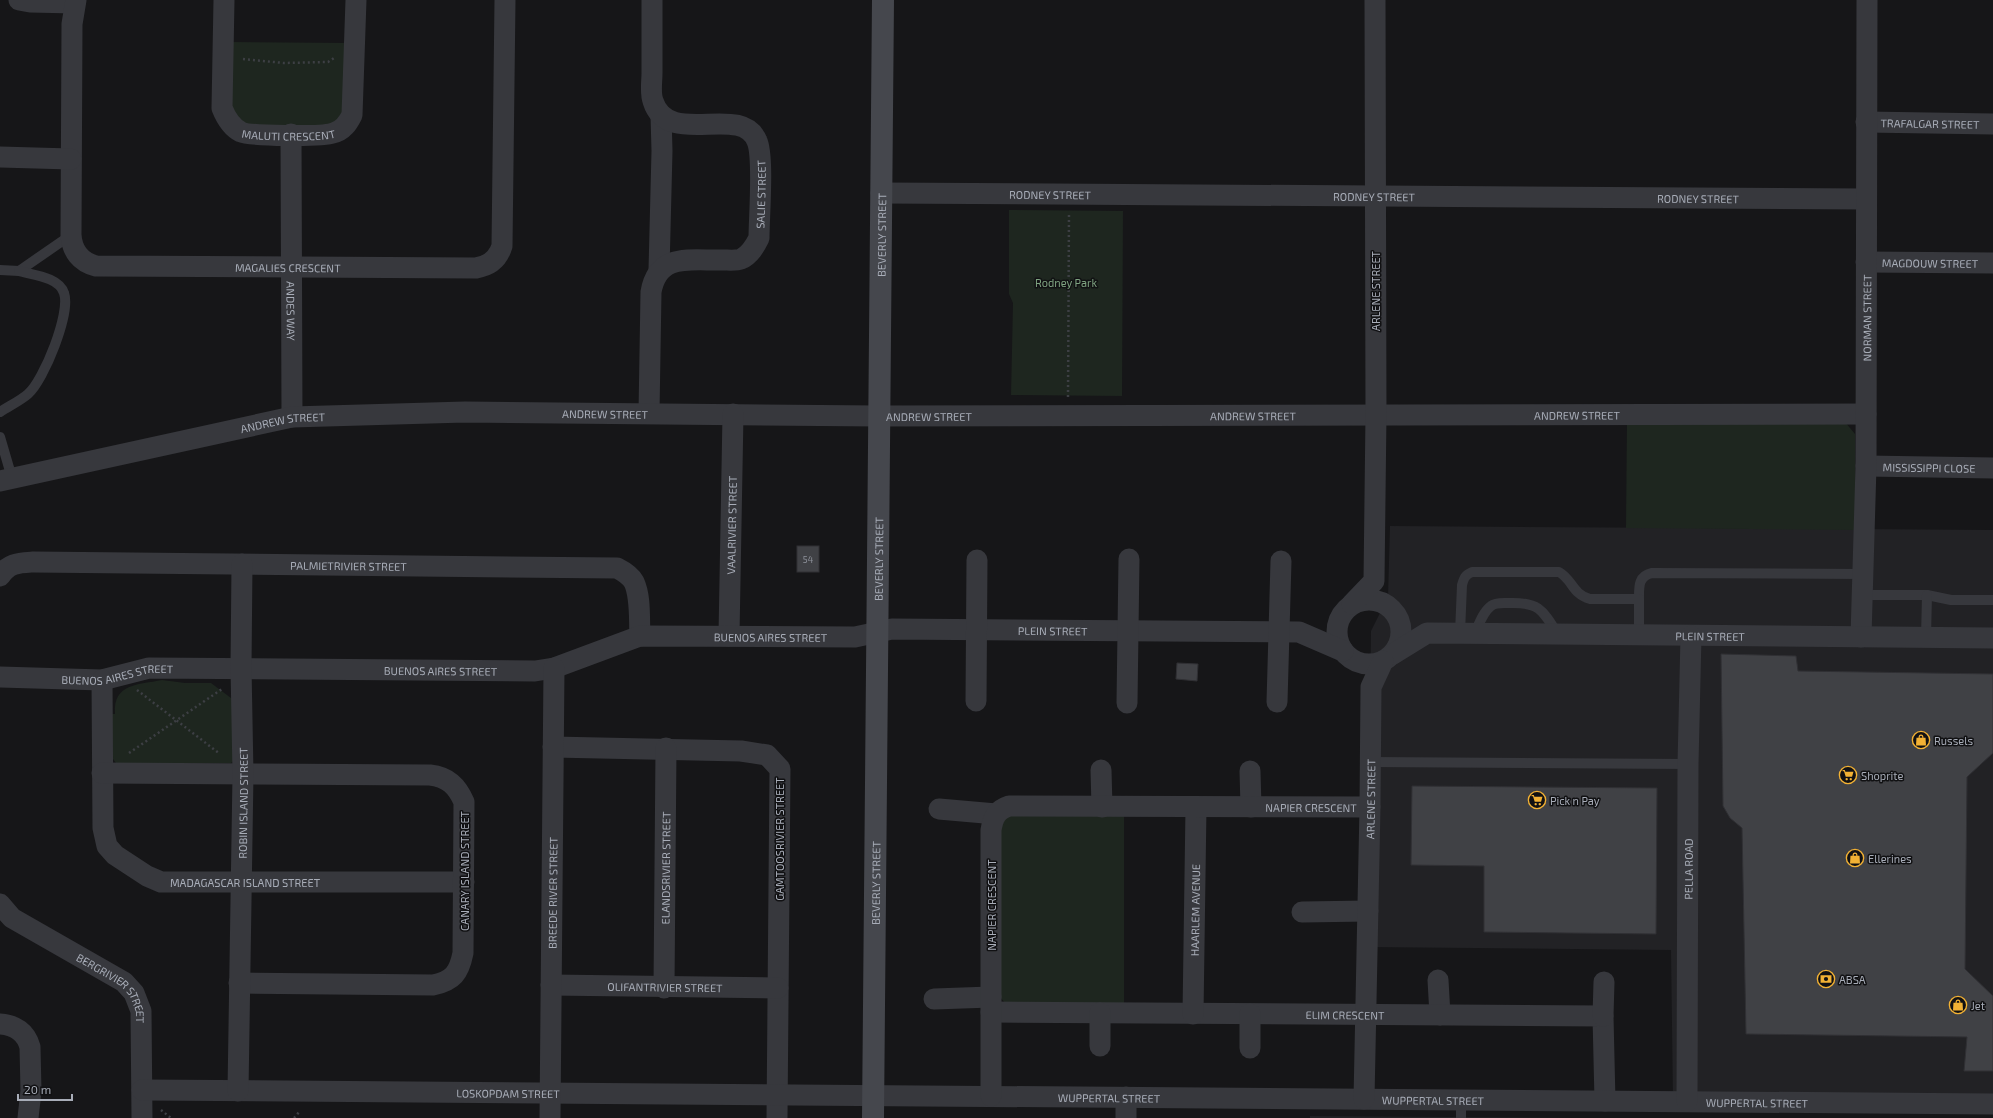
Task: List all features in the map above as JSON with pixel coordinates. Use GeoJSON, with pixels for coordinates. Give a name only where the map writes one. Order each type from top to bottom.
{"type":"FeatureCollection","features":[{"type":"Feature","properties":{"kind":"street"},"geometry":{"type":"LineString","coordinates":[[19,0],[30,2],[75,1]]}},
{"type":"Feature","properties":{"kind":"street","name":"MALUTI CRESCENT"},"geometry":{"type":"LineString","coordinates":[[224,0],[222,108],[229,122],[234,127],[246,134],[333,134],[350,121],[354,108],[356,0]]}},
{"type":"Feature","properties":{"kind":"street","name":"MAGALIES CRESCENT"},"geometry":{"type":"LineString","coordinates":[[75,1],[72,24],[71,235],[74,250],[79,256],[90,264],[96,266],[476,268],[490,263],[496,258],[500,252],[503,239],[505,0]]}},
{"type":"Feature","properties":{"kind":"street"},"geometry":{"type":"LineString","coordinates":[[649,413],[651,292],[653,280],[659,270],[662,151],[661,116],[652,100],[652,0]]}},
{"type":"Feature","properties":{"kind":"street","name":"BEVERLY STREET"},"geometry":{"type":"LineString","coordinates":[[873,1118],[876,633],[883,0]]}},
{"type":"Feature","properties":{"kind":"street","name":"ARLENE STREET"},"geometry":{"type":"LineString","coordinates":[[1374,581],[1376,414],[1375,0]]}},
{"type":"Feature","properties":{"kind":"street","name":"NORMAN STREET"},"geometry":{"type":"LineString","coordinates":[[1861,636],[1866,466],[1867,0]]}},
{"type":"Feature","properties":{"kind":"street","name":"SALIE STREET"},"geometry":{"type":"LineString","coordinates":[[659,270],[668,263],[679,261],[740,259],[754,248],[759,238],[760,151],[753,133],[746,128],[735,125],[676,123],[661,116]]}},
{"type":"Feature","properties":{"kind":"street","name":"TRAFALGAR STREET"},"geometry":{"type":"LineString","coordinates":[[1866,122],[1993,124]]}},
{"type":"Feature","properties":{"kind":"street","name":"ANDES WAY"},"geometry":{"type":"LineString","coordinates":[[291,134],[290,267],[292,416]]}},
{"type":"Feature","properties":{"kind":"street"},"geometry":{"type":"LineString","coordinates":[[0,157],[71,159]]}},
{"type":"Feature","properties":{"kind":"street","name":"RODNEY STREET"},"geometry":{"type":"LineString","coordinates":[[881,193],[1866,199]]}},
{"type":"Feature","properties":{"kind":"street","name":"MAGDOUW STREET"},"geometry":{"type":"LineString","coordinates":[[1866,262],[1993,263]]}},
{"type":"Feature","properties":{"kind":"street","name":"ANDREW STREET"},"geometry":{"type":"LineString","coordinates":[[6,479],[292,416],[465,412],[878,416],[1866,414]]}},
{"type":"Feature","properties":{"kind":"street","name":"VAALRIVIER STREET"},"geometry":{"type":"LineString","coordinates":[[729,636],[732,414]]}},
{"type":"Feature","properties":{"kind":"street","name":"MISSISSIPPI CLOSE"},"geometry":{"type":"LineString","coordinates":[[1866,466],[1993,468]]}},
{"type":"Feature","properties":{"kind":"street"},"geometry":{"type":"LineString","coordinates":[[1127,703],[1129,559]]}},
{"type":"Feature","properties":{"kind":"street"},"geometry":{"type":"LineString","coordinates":[[976,701],[977,560]]}},
{"type":"Feature","properties":{"kind":"street"},"geometry":{"type":"LineString","coordinates":[[1277,702],[1280,560]]}},
{"type":"Feature","properties":{"kind":"street","name":"PALMIETRIVIER STREET"},"geometry":{"type":"LineString","coordinates":[[3,572],[12,564],[33,562],[617,568],[626,573],[633,582],[637,596],[640,636]]}},
{"type":"Feature","properties":{"kind":"street","name":"ROBIN ISLAND STREET"},"geometry":{"type":"LineString","coordinates":[[238,1091],[240,881],[236,773],[242,691],[242,564]]}},
{"type":"Feature","properties":{"kind":"street"},"geometry":{"type":"LineString","coordinates":[[1371,687],[1339,642],[1337,631],[1339,621],[1348,608],[1374,581],[1387,597],[1401,627],[1402,637],[1388,658]]}},
{"type":"Feature","properties":{"kind":"street"},"geometry":{"type":"LineString","coordinates":[[1348,608],[1363,600],[1374,600],[1385,604],[1396,614]]}},
{"type":"Feature","properties":{"kind":"street","name":"PLEIN STREET"},"geometry":{"type":"LineString","coordinates":[[876,633],[892,629],[1299,632],[1323,624],[1348,608]]}},
{"type":"Feature","properties":{"kind":"street","name":"PLEIN STREET"},"geometry":{"type":"LineString","coordinates":[[1396,614],[1428,633],[1993,638]]}},
{"type":"Feature","properties":{"kind":"street","name":"PLEIN STREET"},"geometry":{"type":"LineString","coordinates":[[1299,632],[1347,655]]}},
{"type":"Feature","properties":{"kind":"street","name":"BUENOS AIRES STREET"},"geometry":{"type":"LineString","coordinates":[[0,677],[102,680],[148,668],[241,667],[534,671],[554,668],[640,636],[855,637],[876,633]]}},
{"type":"Feature","properties":{"kind":"street"},"geometry":{"type":"LineString","coordinates":[[1347,655],[1361,663],[1372,664],[1388,658],[1428,633]]}},
{"type":"Feature","properties":{"kind":"street","name":"PELLA ROAD"},"geometry":{"type":"LineString","coordinates":[[1686,1102],[1688,764],[1691,636]]}},
{"type":"Feature","properties":{"kind":"street","name":"ARLENE STREET"},"geometry":{"type":"LineString","coordinates":[[1364,1099],[1371,687],[1388,658]]}},
{"type":"Feature","properties":{"kind":"street","name":"BREEDE RIVER STREET"},"geometry":{"type":"LineString","coordinates":[[550,1118],[554,668]]}},
{"type":"Feature","properties":{"kind":"street","name":"MADAGASCAR ISLAND STREET"},"geometry":{"type":"LineString","coordinates":[[102,680],[108,772],[103,828],[106,846],[120,859],[146,876],[161,882],[464,882]]}},
{"type":"Feature","properties":{"kind":"street","name":"GAMTOOSRIVIER STREET"},"geometry":{"type":"LineString","coordinates":[[553,747],[666,748],[759,753],[767,755],[780,769],[777,1118]]}},
{"type":"Feature","properties":{"kind":"street","name":"ELANDSRIVIER STREET"},"geometry":{"type":"LineString","coordinates":[[664,988],[666,748]]}},
{"type":"Feature","properties":{"kind":"street"},"geometry":{"type":"LineString","coordinates":[[1101,770],[1102,807]]}},
{"type":"Feature","properties":{"kind":"street","name":"NAPIER CRESCENT"},"geometry":{"type":"LineString","coordinates":[[1250,771],[1251,807]]}},
{"type":"Feature","properties":{"kind":"street","name":"CANARY ISLAND STREET"},"geometry":{"type":"LineString","coordinates":[[108,772],[441,777],[459,790],[464,802],[463,953],[461,964],[456,973],[447,982],[433,985],[239,983]]}},
{"type":"Feature","properties":{"kind":"street","name":"NAPIER CRESCENT"},"geometry":{"type":"LineString","coordinates":[[991,1096],[991,830],[996,814],[1001,809],[1009,806],[1370,807]]}},
{"type":"Feature","properties":{"kind":"street","name":"HAARLEM AVENUE"},"geometry":{"type":"LineString","coordinates":[[1193,1014],[1196,807]]}},
{"type":"Feature","properties":{"kind":"street","name":"NAPIER CRESCENT"},"geometry":{"type":"LineString","coordinates":[[939,809],[996,814]]}},
{"type":"Feature","properties":{"kind":"street","name":"BERGRIVIER STREET"},"geometry":{"type":"LineString","coordinates":[[0,904],[12,918],[124,982],[134,993],[141,1011],[142,1118]]}},
{"type":"Feature","properties":{"kind":"street"},"geometry":{"type":"LineString","coordinates":[[1302,912],[1368,911]]}},
{"type":"Feature","properties":{"kind":"street"},"geometry":{"type":"LineString","coordinates":[[1438,980],[1440,1015]]}},
{"type":"Feature","properties":{"kind":"street"},"geometry":{"type":"LineString","coordinates":[[1604,982],[1603,1016],[1605,1101]]}},
{"type":"Feature","properties":{"kind":"street","name":"OLIFANTRIVIER STREET"},"geometry":{"type":"LineString","coordinates":[[551,984],[664,988],[778,988]]}},
{"type":"Feature","properties":{"kind":"street"},"geometry":{"type":"LineString","coordinates":[[934,998],[991,1005]]}},
{"type":"Feature","properties":{"kind":"street","name":"ELIM CRESCENT"},"geometry":{"type":"LineString","coordinates":[[991,1005],[1100,1013],[1603,1016]]}},
{"type":"Feature","properties":{"kind":"street"},"geometry":{"type":"LineString","coordinates":[[1100,1013],[1100,1046]]}},
{"type":"Feature","properties":{"kind":"street"},"geometry":{"type":"LineString","coordinates":[[1250,1014],[1250,1048]]}},
{"type":"Feature","properties":{"kind":"street"},"geometry":{"type":"LineString","coordinates":[[0,1024],[7,1024],[19,1030],[28,1040],[30,1047],[31,1091],[28,1118]]}},
{"type":"Feature","properties":{"kind":"street","name":"LOSKOPDAM STREET"},"geometry":{"type":"LineString","coordinates":[[142,1090],[873,1095]]}},
{"type":"Feature","properties":{"kind":"street","name":"WUPPERTAL STREET"},"geometry":{"type":"LineString","coordinates":[[873,1095],[1364,1099],[1461,1109],[1605,1101],[1993,1104]]}},
{"type":"Feature","properties":{"kind":"street"},"geometry":{"type":"LineString","coordinates":[[1126,1097],[1126,1118]]}},
{"type":"Feature","properties":{"kind":"lane"},"geometry":{"type":"LineString","coordinates":[[20,271],[71,235]]}},
{"type":"Feature","properties":{"kind":"lane"},"geometry":{"type":"LineString","coordinates":[[0,270],[20,271],[50,279],[58,285],[64,293],[65,306],[55,347],[47,366],[37,383],[29,394],[0,412]]}},
{"type":"Feature","properties":{"kind":"lane"},"geometry":{"type":"LineString","coordinates":[[0,437],[6,479]]}},
{"type":"Feature","properties":{"kind":"lane"},"geometry":{"type":"LineString","coordinates":[[1467,633],[1464,579],[1472,572],[1559,572],[1564,575],[1577,593],[1583,597],[1590,599],[1639,599]]}},
{"type":"Feature","properties":{"kind":"lane"},"geometry":{"type":"LineString","coordinates":[[1639,635],[1640,583],[1642,578],[1647,574],[1862,574]]}},
{"type":"Feature","properties":{"kind":"lane"},"geometry":{"type":"LineString","coordinates":[[1862,595],[1927,595],[1951,600],[1993,600]]}},
{"type":"Feature","properties":{"kind":"lane"},"geometry":{"type":"LineString","coordinates":[[1926,637],[1927,595]]}},
{"type":"Feature","properties":{"kind":"lane"},"geometry":{"type":"LineString","coordinates":[[1467,633],[1492,605],[1500,603],[1530,604],[1538,607],[1544,613],[1557,633]]}},
{"type":"Feature","properties":{"kind":"lane"},"geometry":{"type":"LineString","coordinates":[[1370,762],[1688,764]]}},
{"type":"Feature","properties":{"kind":"path"},"geometry":{"type":"LineString","coordinates":[[223,54],[238,59],[284,63],[328,62],[343,52],[355,51]]}},
{"type":"Feature","properties":{"kind":"path"},"geometry":{"type":"LineString","coordinates":[[1068,415],[1069,194]]}},
{"type":"Feature","properties":{"kind":"path"},"geometry":{"type":"LineString","coordinates":[[124,675],[132,687],[229,761],[236,773]]}},
{"type":"Feature","properties":{"kind":"path"},"geometry":{"type":"LineString","coordinates":[[108,772],[116,762],[220,689],[242,691]]}},
{"type":"Feature","properties":{"kind":"shaded area"},"geometry":{"type":"Polygon","coordinates":[[[1390,526],[1993,530],[1993,1104],[1673,1102],[1671,950],[1367,947],[1371,631],[1388,597],[1390,526]]]}},
{"type":"Feature","properties":{"kind":"shaded area"},"geometry":{"type":"Polygon","coordinates":[[[1310,1116],[1577,1118],[1310,1118],[1310,1116]]]}},
{"type":"Feature","properties":{"kind":"green space"},"geometry":{"type":"Polygon","coordinates":[[[231,42],[348,43],[347,108],[335,125],[246,127],[231,109],[231,42]]]}},
{"type":"Feature","properties":{"kind":"green space","name":"Rodney Park"},"geometry":{"type":"Polygon","coordinates":[[[1009,210],[1123,211],[1122,396],[1011,395],[1013,303],[1009,294],[1009,210]]]}},
{"type":"Feature","properties":{"kind":"green space"},"geometry":{"type":"Polygon","coordinates":[[[1627,420],[1845,422],[1855,434],[1856,530],[1626,528],[1627,420]]]}},
{"type":"Feature","properties":{"kind":"green space"},"geometry":{"type":"Polygon","coordinates":[[[162,680],[185,683],[211,683],[235,701],[234,760],[231,763],[116,763],[113,759],[111,714],[115,714],[115,704],[118,696],[129,687],[162,680]]]}},
{"type":"Feature","properties":{"kind":"green space"},"geometry":{"type":"Polygon","coordinates":[[[1009,815],[1124,816],[1124,1005],[1005,1003],[1000,997],[999,826],[1009,815]]]}},
{"type":"Feature","properties":{"kind":"building"},"geometry":{"type":"Polygon","coordinates":[[[797,546],[819,546],[819,572],[797,572],[797,546]]]}},
{"type":"Feature","properties":{"kind":"building"},"geometry":{"type":"Polygon","coordinates":[[[1721,654],[1796,656],[1798,671],[1993,674],[1993,753],[1967,777],[1965,969],[1993,996],[1993,1071],[1964,1071],[1967,1037],[1746,1034],[1742,828],[1730,818],[1723,806],[1721,654]]]}},
{"type":"Feature","properties":{"kind":"building"},"geometry":{"type":"Polygon","coordinates":[[[1177,663],[1198,664],[1197,681],[1176,679],[1177,663]]]}},
{"type":"Feature","properties":{"kind":"building"},"geometry":{"type":"Polygon","coordinates":[[[1412,786],[1657,788],[1656,934],[1484,932],[1484,866],[1411,865],[1412,786]]]}},
{"type":"Feature","properties":{"kind":"place","name":"Russels"},"geometry":{"type":"Point","coordinates":[1921,740]}},
{"type":"Feature","properties":{"kind":"place","name":"Shoprite"},"geometry":{"type":"Point","coordinates":[1848,775]}},
{"type":"Feature","properties":{"kind":"place","name":"Pick n Pay"},"geometry":{"type":"Point","coordinates":[1537,800]}},
{"type":"Feature","properties":{"kind":"place","name":"Ellerines"},"geometry":{"type":"Point","coordinates":[1855,858]}},
{"type":"Feature","properties":{"kind":"place","name":"ABSA"},"geometry":{"type":"Point","coordinates":[1826,979]}},
{"type":"Feature","properties":{"kind":"place","name":"Jet"},"geometry":{"type":"Point","coordinates":[1958,1005]}}]}
